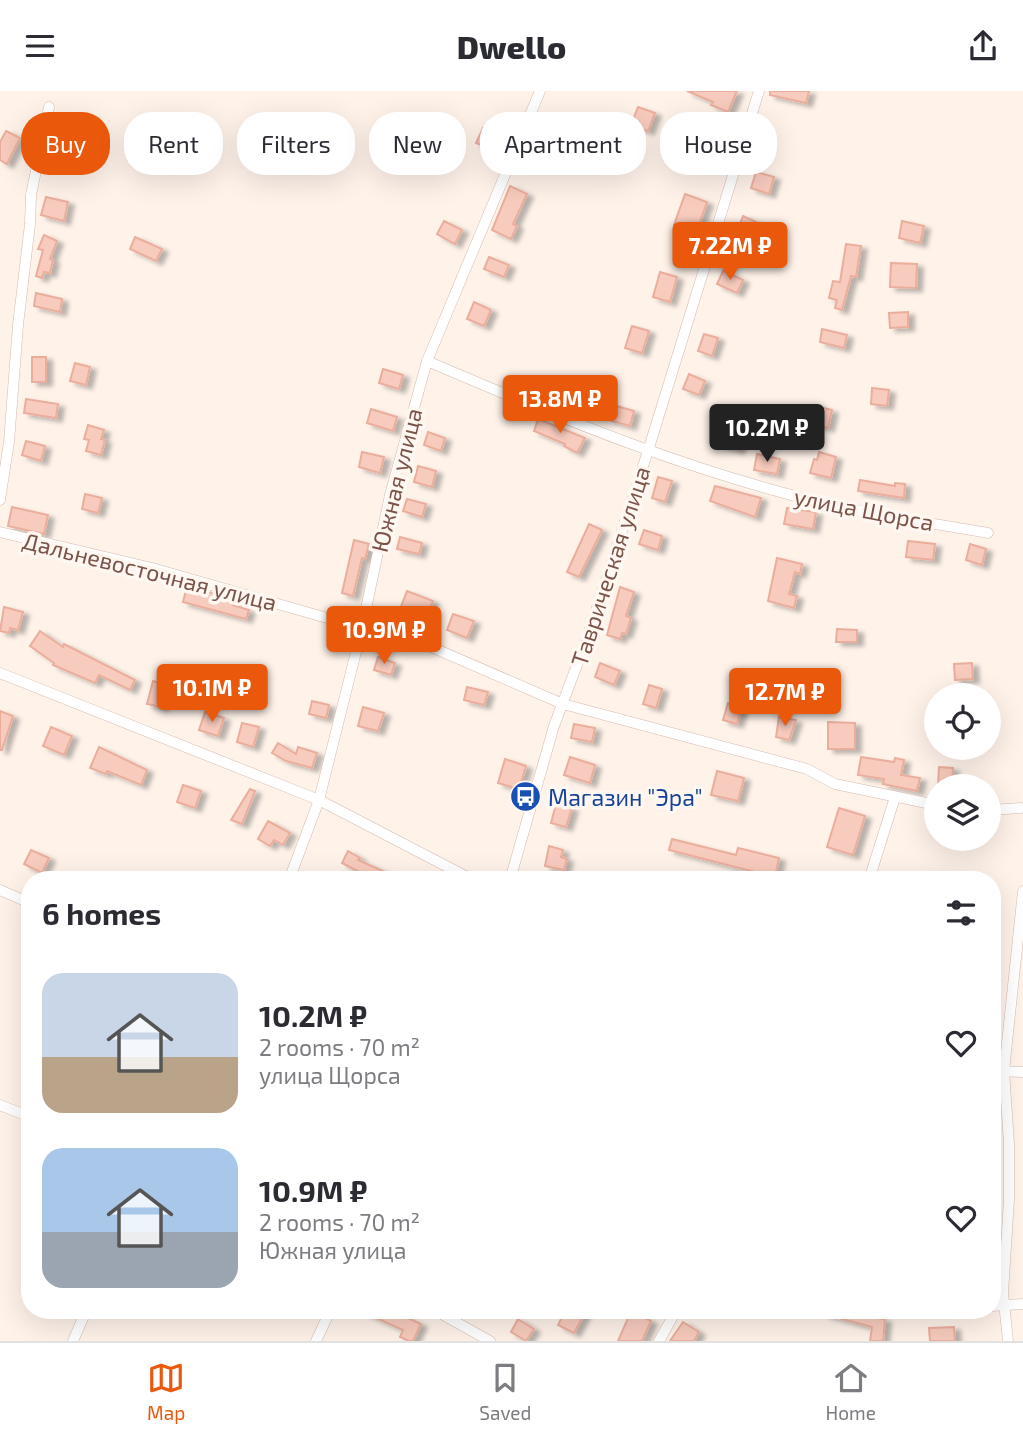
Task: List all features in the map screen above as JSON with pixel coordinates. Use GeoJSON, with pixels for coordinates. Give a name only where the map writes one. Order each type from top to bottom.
{"type":"FeatureCollection","features":[{"type":"Feature","properties":{"kind":"street","name":"Южная улица"},"geometry":{"type":"LineString","coordinates":[[292,871],[319,800],[362,628],[390,495],[428,361],[540,91]]}},
{"type":"Feature","properties":{"kind":"street","name":"Таврическая улица"},"geometry":{"type":"LineString","coordinates":[[513,871],[554,726],[586,641],[648,451],[759,91]]}},
{"type":"Feature","properties":{"kind":"street"},"geometry":{"type":"LineString","coordinates":[[0,500],[8,453],[18,325],[30,224],[30,195],[49,107]]}},
{"type":"Feature","properties":{"kind":"street","name":"улица Щорса"},"geometry":{"type":"LineString","coordinates":[[428,361],[547,413],[648,451],[778,491],[838,506],[988,533]]}},
{"type":"Feature","properties":{"kind":"street","name":"Дальневосточная улица"},"geometry":{"type":"LineString","coordinates":[[0,532],[152,568],[362,628],[371,624],[386,627],[563,704],[807,769],[835,784],[924,802]]}},
{"type":"Feature","properties":{"kind":"street"},"geometry":{"type":"LineString","coordinates":[[0,673],[319,800],[456,871]]}},
{"type":"Feature","properties":{"kind":"street"},"geometry":{"type":"LineString","coordinates":[[872,871],[895,797]]}},
{"type":"Feature","properties":{"kind":"street"},"geometry":{"type":"LineString","coordinates":[[1001,809],[1022,807]]}},
{"type":"Feature","properties":{"kind":"street"},"geometry":{"type":"LineString","coordinates":[[0,890],[21,899]]}},
{"type":"Feature","properties":{"kind":"street"},"geometry":{"type":"LineString","coordinates":[[1001,1277],[1009,1199],[1008,1108],[1004,1071],[1023,891]]}},
{"type":"Feature","properties":{"kind":"street"},"geometry":{"type":"LineString","coordinates":[[1004,1071],[1023,1072]]}},
{"type":"Feature","properties":{"kind":"street"},"geometry":{"type":"LineString","coordinates":[[0,1105],[21,1113]]}},
{"type":"Feature","properties":{"kind":"street"},"geometry":{"type":"LineString","coordinates":[[1001,1306],[1023,1304]]}},
{"type":"Feature","properties":{"kind":"street"},"geometry":{"type":"LineString","coordinates":[[1001,1316],[1008,1341]]}},
{"type":"Feature","properties":{"kind":"street"},"geometry":{"type":"LineString","coordinates":[[73,1341],[83,1319]]}},
{"type":"Feature","properties":{"kind":"street"},"geometry":{"type":"LineString","coordinates":[[316,1341],[327,1319]]}},
{"type":"Feature","properties":{"kind":"street"},"geometry":{"type":"LineString","coordinates":[[450,1319],[490,1341]]}},
{"type":"Feature","properties":{"kind":"street"},"geometry":{"type":"LineString","coordinates":[[659,1341],[671,1319]]}},
{"type":"Feature","properties":{"kind":"building"},"geometry":{"type":"Polygon","coordinates":[[[687,91],[737,91],[728,112],[711,105],[713,102],[687,91]]]}},
{"type":"Feature","properties":{"kind":"building"},"geometry":{"type":"Polygon","coordinates":[[[770,91],[809,91],[806,103],[770,95],[770,91]]]}},
{"type":"Feature","properties":{"kind":"building"},"geometry":{"type":"Polygon","coordinates":[[[638,107],[655,113],[648,131],[646,112],[636,112],[638,107]]]}},
{"type":"Feature","properties":{"kind":"building"},"geometry":{"type":"Polygon","coordinates":[[[6,131],[20,138],[7,164],[0,160],[0,142],[6,131]]]}},
{"type":"Feature","properties":{"kind":"building"},"geometry":{"type":"Polygon","coordinates":[[[755,175],[774,177],[769,194],[751,188],[755,175]]]}},
{"type":"Feature","properties":{"kind":"building"},"geometry":{"type":"Polygon","coordinates":[[[510,186],[527,194],[513,224],[517,226],[511,239],[492,230],[510,186]]]}},
{"type":"Feature","properties":{"kind":"building"},"geometry":{"type":"Polygon","coordinates":[[[685,194],[707,202],[696,233],[674,225],[685,194]]]}},
{"type":"Feature","properties":{"kind":"building"},"geometry":{"type":"Polygon","coordinates":[[[46,197],[68,202],[64,221],[41,215],[46,197]]]}},
{"type":"Feature","properties":{"kind":"building"},"geometry":{"type":"Polygon","coordinates":[[[743,216],[756,222],[748,242],[735,237],[743,216]]]}},
{"type":"Feature","properties":{"kind":"building"},"geometry":{"type":"Polygon","coordinates":[[[444,221],[462,230],[455,244],[437,234],[444,221]]]}},
{"type":"Feature","properties":{"kind":"building"},"geometry":{"type":"Polygon","coordinates":[[[902,221],[924,226],[920,243],[899,238],[902,221]]]}},
{"type":"Feature","properties":{"kind":"building"},"geometry":{"type":"Polygon","coordinates":[[[44,235],[57,241],[50,259],[53,260],[50,273],[44,272],[42,278],[36,276],[43,250],[38,249],[44,235]]]}},
{"type":"Feature","properties":{"kind":"building"},"geometry":{"type":"Polygon","coordinates":[[[135,237],[162,249],[156,261],[130,249],[135,237]]]}},
{"type":"Feature","properties":{"kind":"building"},"geometry":{"type":"Polygon","coordinates":[[[846,244],[861,246],[856,277],[851,276],[842,310],[835,308],[837,300],[829,298],[833,281],[840,282],[846,244]]]}},
{"type":"Feature","properties":{"kind":"building"},"geometry":{"type":"Polygon","coordinates":[[[489,257],[509,265],[504,277],[484,269],[489,257]]]}},
{"type":"Feature","properties":{"kind":"building"},"geometry":{"type":"Polygon","coordinates":[[[891,263],[917,264],[916,288],[890,287],[891,263]]]}},
{"type":"Feature","properties":{"kind":"building"},"geometry":{"type":"Polygon","coordinates":[[[723,271],[743,280],[737,293],[717,284],[723,271]]]}},
{"type":"Feature","properties":{"kind":"building"},"geometry":{"type":"Polygon","coordinates":[[[660,272],[677,277],[670,302],[653,297],[660,272]]]}},
{"type":"Feature","properties":{"kind":"building"},"geometry":{"type":"Polygon","coordinates":[[[36,293],[62,299],[60,312],[34,306],[36,293]]]}},
{"type":"Feature","properties":{"kind":"building"},"geometry":{"type":"Polygon","coordinates":[[[474,302],[491,310],[484,326],[467,319],[474,302]]]}},
{"type":"Feature","properties":{"kind":"building"},"geometry":{"type":"Polygon","coordinates":[[[908,312],[908,327],[890,328],[889,313],[908,312]]]}},
{"type":"Feature","properties":{"kind":"building"},"geometry":{"type":"Polygon","coordinates":[[[632,326],[649,331],[642,353],[625,348],[632,326]]]}},
{"type":"Feature","properties":{"kind":"building"},"geometry":{"type":"Polygon","coordinates":[[[822,329],[847,335],[844,348],[820,342],[822,329]]]}},
{"type":"Feature","properties":{"kind":"building"},"geometry":{"type":"Polygon","coordinates":[[[704,334],[718,338],[712,356],[698,351],[704,334]]]}},
{"type":"Feature","properties":{"kind":"building"},"geometry":{"type":"Polygon","coordinates":[[[32,357],[46,357],[46,382],[32,382],[32,357]]]}},
{"type":"Feature","properties":{"kind":"building"},"geometry":{"type":"Polygon","coordinates":[[[75,363],[90,367],[86,385],[70,381],[75,363]]]}},
{"type":"Feature","properties":{"kind":"building"},"geometry":{"type":"Polygon","coordinates":[[[383,369],[403,375],[399,389],[379,383],[383,369]]]}},
{"type":"Feature","properties":{"kind":"building"},"geometry":{"type":"Polygon","coordinates":[[[689,374],[705,381],[699,395],[683,389],[689,374]]]}},
{"type":"Feature","properties":{"kind":"building"},"geometry":{"type":"Polygon","coordinates":[[[872,388],[889,390],[887,406],[871,404],[872,388]]]}},
{"type":"Feature","properties":{"kind":"building"},"geometry":{"type":"Polygon","coordinates":[[[549,389],[584,401],[580,411],[546,398],[549,389]]]}},
{"type":"Feature","properties":{"kind":"building"},"geometry":{"type":"Polygon","coordinates":[[[26,399],[58,404],[56,418],[24,413],[26,399]]]}},
{"type":"Feature","properties":{"kind":"building"},"geometry":{"type":"Polygon","coordinates":[[[613,405],[634,411],[630,426],[609,420],[613,405]]]}},
{"type":"Feature","properties":{"kind":"building"},"geometry":{"type":"Polygon","coordinates":[[[811,405],[832,410],[828,428],[807,423],[811,405]]]}},
{"type":"Feature","properties":{"kind":"building"},"geometry":{"type":"Polygon","coordinates":[[[371,409],[397,417],[393,431],[367,423],[371,409]]]}},
{"type":"Feature","properties":{"kind":"building"},"geometry":{"type":"Polygon","coordinates":[[[538,419],[585,438],[577,453],[564,446],[565,444],[534,431],[538,419]]]}},
{"type":"Feature","properties":{"kind":"building"},"geometry":{"type":"Polygon","coordinates":[[[88,425],[104,430],[101,439],[105,440],[101,455],[86,451],[89,440],[84,439],[88,425]]]}},
{"type":"Feature","properties":{"kind":"building"},"geometry":{"type":"Polygon","coordinates":[[[724,428],[743,434],[738,450],[719,444],[724,428]]]}},
{"type":"Feature","properties":{"kind":"building"},"geometry":{"type":"Polygon","coordinates":[[[428,432],[445,438],[441,451],[424,445],[428,432]]]}},
{"type":"Feature","properties":{"kind":"building"},"geometry":{"type":"Polygon","coordinates":[[[26,441],[45,446],[41,461],[22,455],[26,441]]]}},
{"type":"Feature","properties":{"kind":"building"},"geometry":{"type":"Polygon","coordinates":[[[362,452],[384,457],[380,473],[359,467],[362,452]]]}},
{"type":"Feature","properties":{"kind":"building"},"geometry":{"type":"Polygon","coordinates":[[[819,452],[836,457],[831,478],[810,473],[819,452]]]}},
{"type":"Feature","properties":{"kind":"building"},"geometry":{"type":"Polygon","coordinates":[[[757,454],[780,459],[777,474],[754,470],[757,454]]]}},
{"type":"Feature","properties":{"kind":"building"},"geometry":{"type":"Polygon","coordinates":[[[418,466],[436,471],[432,487],[414,482],[418,466]]]}},
{"type":"Feature","properties":{"kind":"building"},"geometry":{"type":"Polygon","coordinates":[[[658,477],[672,481],[665,502],[652,498],[658,477]]]}},
{"type":"Feature","properties":{"kind":"building"},"geometry":{"type":"Polygon","coordinates":[[[860,480],[895,486],[895,483],[905,484],[904,498],[858,491],[860,480]]]}},
{"type":"Feature","properties":{"kind":"building"},"geometry":{"type":"Polygon","coordinates":[[[715,486],[761,498],[755,517],[710,501],[715,486]]]}},
{"type":"Feature","properties":{"kind":"building"},"geometry":{"type":"Polygon","coordinates":[[[85,494],[102,498],[98,513],[82,509],[85,494]]]}},
{"type":"Feature","properties":{"kind":"building"},"geometry":{"type":"Polygon","coordinates":[[[407,499],[426,504],[422,517],[403,511],[407,499]]]}},
{"type":"Feature","properties":{"kind":"building"},"geometry":{"type":"Polygon","coordinates":[[[12,507],[48,515],[44,534],[8,526],[12,507]]]}},
{"type":"Feature","properties":{"kind":"building"},"geometry":{"type":"Polygon","coordinates":[[[787,508],[816,512],[813,529],[784,524],[787,508]]]}},
{"type":"Feature","properties":{"kind":"building"},"geometry":{"type":"Polygon","coordinates":[[[589,524],[602,530],[579,577],[567,572],[589,524]]]}},
{"type":"Feature","properties":{"kind":"building"},"geometry":{"type":"Polygon","coordinates":[[[644,530],[662,536],[658,550],[639,544],[644,530]]]}},
{"type":"Feature","properties":{"kind":"building"},"geometry":{"type":"Polygon","coordinates":[[[400,537],[422,543],[419,554],[397,549],[400,537]]]}},
{"type":"Feature","properties":{"kind":"building"},"geometry":{"type":"Polygon","coordinates":[[[354,540],[369,544],[365,559],[362,558],[353,596],[342,593],[354,540]]]}},
{"type":"Feature","properties":{"kind":"building"},"geometry":{"type":"Polygon","coordinates":[[[908,541],[935,544],[933,560],[906,557],[908,541]]]}},
{"type":"Feature","properties":{"kind":"building"},"geometry":{"type":"Polygon","coordinates":[[[970,544],[986,549],[982,565],[966,560],[970,544]]]}},
{"type":"Feature","properties":{"kind":"building"},"geometry":{"type":"Polygon","coordinates":[[[777,558],[802,564],[800,574],[795,572],[789,594],[797,596],[794,608],[768,601],[777,558]]]}},
{"type":"Feature","properties":{"kind":"building"},"geometry":{"type":"Polygon","coordinates":[[[187,586],[234,599],[233,605],[249,610],[246,619],[183,602],[187,586]]]}},
{"type":"Feature","properties":{"kind":"building"},"geometry":{"type":"Polygon","coordinates":[[[620,587],[634,592],[626,616],[631,618],[626,634],[622,633],[620,639],[607,635],[620,587]]]}},
{"type":"Feature","properties":{"kind":"building"},"geometry":{"type":"Polygon","coordinates":[[[407,591],[433,601],[424,622],[399,612],[407,591]]]}},
{"type":"Feature","properties":{"kind":"building"},"geometry":{"type":"Polygon","coordinates":[[[4,607],[23,612],[18,630],[10,628],[9,633],[0,631],[4,607]]]}},
{"type":"Feature","properties":{"kind":"building"},"geometry":{"type":"Polygon","coordinates":[[[453,614],[474,621],[467,638],[447,630],[453,614]]]}},
{"type":"Feature","properties":{"kind":"building"},"geometry":{"type":"Polygon","coordinates":[[[837,629],[857,630],[857,642],[836,642],[837,629]]]}},
{"type":"Feature","properties":{"kind":"building"},"geometry":{"type":"Polygon","coordinates":[[[40,631],[63,647],[64,644],[135,680],[130,690],[99,675],[95,683],[53,665],[54,663],[30,646],[40,631]]]}},
{"type":"Feature","properties":{"kind":"building"},"geometry":{"type":"Polygon","coordinates":[[[378,657],[395,663],[391,675],[374,670],[378,657]]]}},
{"type":"Feature","properties":{"kind":"building"},"geometry":{"type":"Polygon","coordinates":[[[600,663],[620,671],[614,685],[595,677],[600,663]]]}},
{"type":"Feature","properties":{"kind":"building"},"geometry":{"type":"Polygon","coordinates":[[[972,663],[973,679],[955,680],[954,664],[972,663]]]}},
{"type":"Feature","properties":{"kind":"building"},"geometry":{"type":"Polygon","coordinates":[[[153,681],[167,685],[162,707],[147,704],[153,681]]]}},
{"type":"Feature","properties":{"kind":"building"},"geometry":{"type":"Polygon","coordinates":[[[649,685],[662,689],[656,708],[643,704],[649,685]]]}},
{"type":"Feature","properties":{"kind":"building"},"geometry":{"type":"Polygon","coordinates":[[[467,687],[488,692],[484,705],[464,700],[467,687]]]}},
{"type":"Feature","properties":{"kind":"building"},"geometry":{"type":"Polygon","coordinates":[[[312,701],[329,705],[326,718],[309,714],[312,701]]]}},
{"type":"Feature","properties":{"kind":"building"},"geometry":{"type":"Polygon","coordinates":[[[728,703],[742,707],[737,724],[723,720],[728,703]]]}},
{"type":"Feature","properties":{"kind":"building"},"geometry":{"type":"Polygon","coordinates":[[[363,707],[384,713],[378,731],[358,726],[363,707]]]}},
{"type":"Feature","properties":{"kind":"building"},"geometry":{"type":"Polygon","coordinates":[[[0,711],[13,716],[2,750],[0,750],[0,711]]]}},
{"type":"Feature","properties":{"kind":"building"},"geometry":{"type":"Polygon","coordinates":[[[205,712],[224,718],[218,736],[199,730],[205,712]]]}},
{"type":"Feature","properties":{"kind":"building"},"geometry":{"type":"Polygon","coordinates":[[[779,717],[796,720],[789,740],[776,737],[779,717]]]}},
{"type":"Feature","properties":{"kind":"building"},"geometry":{"type":"Polygon","coordinates":[[[828,722],[855,723],[855,749],[828,749],[828,722]]]}},
{"type":"Feature","properties":{"kind":"building"},"geometry":{"type":"Polygon","coordinates":[[[242,723],[259,727],[253,747],[237,742],[242,723]]]}},
{"type":"Feature","properties":{"kind":"building"},"geometry":{"type":"Polygon","coordinates":[[[574,724],[595,728],[592,742],[571,738],[574,724]]]}},
{"type":"Feature","properties":{"kind":"building"},"geometry":{"type":"Polygon","coordinates":[[[51,727],[72,736],[64,755],[43,746],[51,727]]]}},
{"type":"Feature","properties":{"kind":"building"},"geometry":{"type":"Polygon","coordinates":[[[278,743],[296,754],[298,747],[317,753],[312,768],[286,761],[272,753],[278,743]]]}},
{"type":"Feature","properties":{"kind":"building"},"geometry":{"type":"Polygon","coordinates":[[[99,747],[147,770],[141,785],[107,771],[106,774],[90,768],[99,747]]]}},
{"type":"Feature","properties":{"kind":"building"},"geometry":{"type":"Polygon","coordinates":[[[570,757],[595,765],[590,783],[564,775],[570,757]]]}},
{"type":"Feature","properties":{"kind":"building"},"geometry":{"type":"Polygon","coordinates":[[[861,757],[894,762],[895,758],[904,760],[901,775],[920,778],[917,791],[883,784],[884,779],[858,775],[861,757]]]}},
{"type":"Feature","properties":{"kind":"building"},"geometry":{"type":"Polygon","coordinates":[[[505,759],[526,766],[519,789],[498,783],[505,759]]]}},
{"type":"Feature","properties":{"kind":"building"},"geometry":{"type":"Polygon","coordinates":[[[939,767],[953,768],[953,774],[939,774],[939,767]]]}},
{"type":"Feature","properties":{"kind":"building"},"geometry":{"type":"Polygon","coordinates":[[[717,771],[744,778],[738,801],[711,795],[717,771]]]}},
{"type":"Feature","properties":{"kind":"building"},"geometry":{"type":"Polygon","coordinates":[[[183,785],[201,791],[195,808],[177,802],[183,785]]]}},
{"type":"Feature","properties":{"kind":"building"},"geometry":{"type":"Polygon","coordinates":[[[250,789],[255,791],[242,824],[231,820],[250,789]]]}},
{"type":"Feature","properties":{"kind":"building"},"geometry":{"type":"Polygon","coordinates":[[[556,804],[572,808],[566,827],[551,823],[556,804]]]}},
{"type":"Feature","properties":{"kind":"building"},"geometry":{"type":"Polygon","coordinates":[[[839,808],[865,816],[853,855],[827,847],[839,808]]]}},
{"type":"Feature","properties":{"kind":"building"},"geometry":{"type":"Polygon","coordinates":[[[268,821],[290,833],[283,845],[274,840],[270,846],[258,839],[268,821]]]}},
{"type":"Feature","properties":{"kind":"building"},"geometry":{"type":"Polygon","coordinates":[[[672,839],[736,855],[738,848],[779,858],[776,871],[751,871],[669,850],[672,839]]]}},
{"type":"Feature","properties":{"kind":"building"},"geometry":{"type":"Polygon","coordinates":[[[549,846],[563,850],[561,857],[567,859],[564,870],[545,866],[549,846]]]}},
{"type":"Feature","properties":{"kind":"building"},"geometry":{"type":"Polygon","coordinates":[[[31,850],[49,858],[43,871],[24,864],[31,850]]]}},
{"type":"Feature","properties":{"kind":"building"},"geometry":{"type":"Polygon","coordinates":[[[348,851],[360,858],[358,860],[383,871],[357,871],[342,863],[348,851]]]}},
{"type":"Feature","properties":{"kind":"building"},"geometry":{"type":"Polygon","coordinates":[[[379,1319],[410,1319],[421,1324],[413,1341],[400,1337],[403,1330],[379,1319]]]}},
{"type":"Feature","properties":{"kind":"building"},"geometry":{"type":"Polygon","coordinates":[[[518,1319],[534,1329],[526,1341],[511,1332],[518,1319]]]}},
{"type":"Feature","properties":{"kind":"building"},"geometry":{"type":"Polygon","coordinates":[[[561,1319],[582,1319],[574,1333],[558,1325],[561,1319]]]}},
{"type":"Feature","properties":{"kind":"building"},"geometry":{"type":"Polygon","coordinates":[[[628,1319],[651,1321],[642,1341],[618,1341],[628,1319]]]}},
{"type":"Feature","properties":{"kind":"building"},"geometry":{"type":"Polygon","coordinates":[[[842,1319],[885,1319],[883,1341],[870,1341],[872,1327],[842,1319]]]}},
{"type":"Feature","properties":{"kind":"building"},"geometry":{"type":"Polygon","coordinates":[[[683,1322],[699,1332],[694,1341],[670,1341],[683,1322]]]}},
{"type":"Feature","properties":{"kind":"building"},"geometry":{"type":"Polygon","coordinates":[[[954,1327],[955,1341],[930,1341],[929,1328],[954,1327]]]}},
{"type":"Feature","properties":{"kind":"place","name":"Магазин \"Эра\""},"geometry":{"type":"Point","coordinates":[525,797]}}]}
